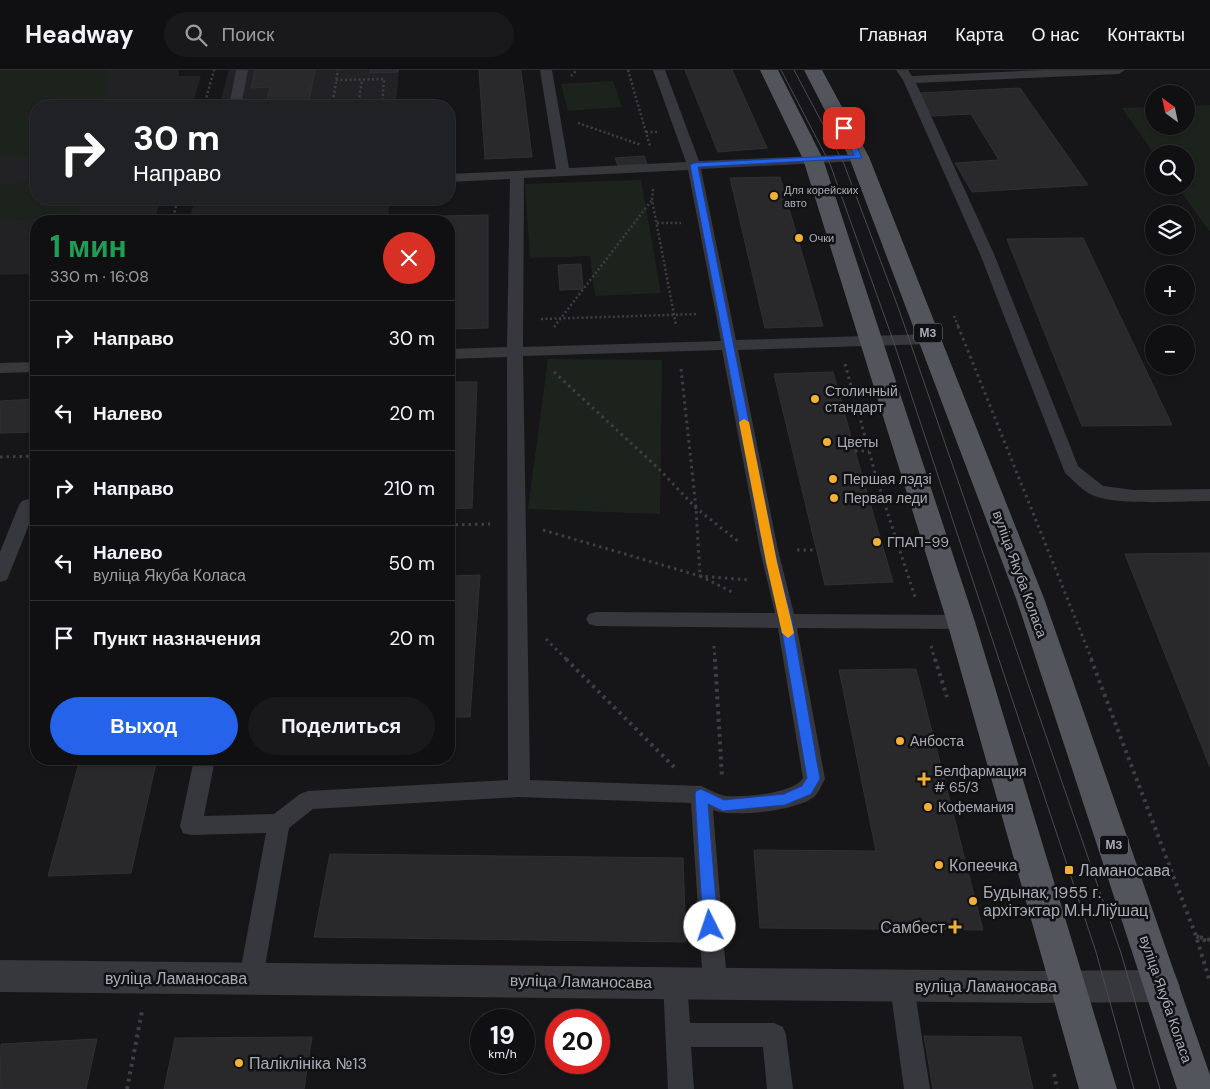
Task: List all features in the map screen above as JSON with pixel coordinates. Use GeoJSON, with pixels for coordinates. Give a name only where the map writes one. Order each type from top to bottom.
{"type":"FeatureCollection","features":[{"type":"Feature","properties":{"kind":"main road"},"geometry":{"type":"LineString","coordinates":[[769,70],[813,159],[961,622],[1098,1089]]}},
{"type":"Feature","properties":{"kind":"main road","name":"вуліца Якуба Коласа"},"geometry":{"type":"LineString","coordinates":[[813,70],[859,157],[931,339],[1031,602],[1196,1089]]}},
{"type":"Feature","properties":{"kind":"street","name":"вуліца Ламаносава"},"geometry":{"type":"LineString","coordinates":[[0,976],[902,986],[1162,986]]}},
{"type":"Feature","properties":{"kind":"lane"},"geometry":{"type":"LineString","coordinates":[[236,100],[242,70]]}},
{"type":"Feature","properties":{"kind":"lane"},"geometry":{"type":"LineString","coordinates":[[546,70],[563,172]]}},
{"type":"Feature","properties":{"kind":"lane"},"geometry":{"type":"LineString","coordinates":[[203,765],[191,826],[279,823],[308,800],[519,788],[701,794],[723,805],[785,800],[807,790],[814,779],[786,620],[771,562],[694,165],[659,70]]}},
{"type":"Feature","properties":{"kind":"lane"},"geometry":{"type":"LineString","coordinates":[[1119,70],[906,75],[987,254],[1072,469],[1098,491],[1134,496],[1210,495]]}},
{"type":"Feature","properties":{"kind":"lane"},"geometry":{"type":"LineString","coordinates":[[455,178],[859,157]]}},
{"type":"Feature","properties":{"kind":"lane"},"geometry":{"type":"LineString","coordinates":[[517,174],[516,319],[523,352],[517,523],[519,788]]}},
{"type":"Feature","properties":{"kind":"lane"},"geometry":{"type":"LineString","coordinates":[[455,354],[931,339]]}},
{"type":"Feature","properties":{"kind":"lane"},"geometry":{"type":"LineString","coordinates":[[0,368],[30,367]]}},
{"type":"Feature","properties":{"kind":"lane"},"geometry":{"type":"LineString","coordinates":[[0,575],[28,506]]}},
{"type":"Feature","properties":{"kind":"lane"},"geometry":{"type":"LineString","coordinates":[[596,619],[786,620],[924,624],[961,622]]}},
{"type":"Feature","properties":{"kind":"lane"},"geometry":{"type":"LineString","coordinates":[[701,794],[714,983]]}},
{"type":"Feature","properties":{"kind":"lane"},"geometry":{"type":"LineString","coordinates":[[251,978],[279,823]]}},
{"type":"Feature","properties":{"kind":"lane"},"geometry":{"type":"LineString","coordinates":[[675,982],[681,1089]]}},
{"type":"Feature","properties":{"kind":"lane"},"geometry":{"type":"LineString","coordinates":[[902,986],[917,1089]]}},
{"type":"Feature","properties":{"kind":"lane"},"geometry":{"type":"LineString","coordinates":[[677,1035],[774,1035],[780,1089]]}},
{"type":"Feature","properties":{"kind":"path"},"geometry":{"type":"LineString","coordinates":[[206,100],[214,70]]}},
{"type":"Feature","properties":{"kind":"path"},"geometry":{"type":"LineString","coordinates":[[333,100],[338,70]]}},
{"type":"Feature","properties":{"kind":"path"},"geometry":{"type":"LineString","coordinates":[[553,114],[651,149],[628,70]]}},
{"type":"Feature","properties":{"kind":"path"},"geometry":{"type":"LineString","coordinates":[[336,80],[384,79],[382,100]]}},
{"type":"Feature","properties":{"kind":"path"},"geometry":{"type":"LineString","coordinates":[[359,100],[362,80]]}},
{"type":"Feature","properties":{"kind":"path"},"geometry":{"type":"LineString","coordinates":[[645,167],[654,189],[652,200],[674,315],[696,508],[700,576]]}},
{"type":"Feature","properties":{"kind":"path"},"geometry":{"type":"LineString","coordinates":[[652,200],[562,319],[523,352],[658,468],[696,508],[754,553],[771,562]]}},
{"type":"Feature","properties":{"kind":"path"},"geometry":{"type":"LineString","coordinates":[[516,319],[723,313]]}},
{"type":"Feature","properties":{"kind":"path"},"geometry":{"type":"LineString","coordinates":[[839,342],[877,480],[947,698]]}},
{"type":"Feature","properties":{"kind":"path"},"geometry":{"type":"LineString","coordinates":[[840,396],[853,396]]}},
{"type":"Feature","properties":{"kind":"path"},"geometry":{"type":"LineString","coordinates":[[855,451],[869,451]]}},
{"type":"Feature","properties":{"kind":"path"},"geometry":{"type":"LineString","coordinates":[[0,457],[30,456]]}},
{"type":"Feature","properties":{"kind":"path"},"geometry":{"type":"LineString","coordinates":[[864,480],[877,480]]}},
{"type":"Feature","properties":{"kind":"path"},"geometry":{"type":"LineString","coordinates":[[455,525],[517,523],[700,576],[735,594]]}},
{"type":"Feature","properties":{"kind":"path"},"geometry":{"type":"LineString","coordinates":[[700,576],[776,582]]}},
{"type":"Feature","properties":{"kind":"path"},"geometry":{"type":"LineString","coordinates":[[517,610],[701,794]]}},
{"type":"Feature","properties":{"kind":"path"},"geometry":{"type":"LineString","coordinates":[[712,620],[723,805]]}},
{"type":"Feature","properties":{"kind":"path"},"geometry":{"type":"LineString","coordinates":[[127,1089],[149,979]]}},
{"type":"Feature","properties":{"kind":"shaded area"},"geometry":{"type":"Polygon","coordinates":[[[0,70],[179,70],[179,76],[201,76],[194,100],[30,100],[30,205],[159,205],[156,215],[30,215],[30,274],[0,275],[0,70]]]}},
{"type":"Feature","properties":{"kind":"shaded area"},"geometry":{"type":"Polygon","coordinates":[[[0,70],[108,70],[104,100],[30,100],[30,157],[13,158],[0,155],[0,70]]]}},
{"type":"Feature","properties":{"kind":"shaded area"},"geometry":{"type":"Polygon","coordinates":[[[229,70],[399,70],[396,100],[221,100],[229,70]]]}},
{"type":"Feature","properties":{"kind":"shaded area"},"geometry":{"type":"Polygon","coordinates":[[[613,81],[622,107],[568,111],[561,84],[613,81]]]}},
{"type":"Feature","properties":{"kind":"shaded area"},"geometry":{"type":"Polygon","coordinates":[[[1210,105],[1210,232],[1195,211],[1195,205],[1191,205],[1183,195],[1195,195],[1195,145],[1148,145],[1122,108],[1145,107],[1145,135],[1195,135],[1195,106],[1210,105]]]}},
{"type":"Feature","properties":{"kind":"shaded area"},"geometry":{"type":"Polygon","coordinates":[[[641,180],[661,293],[595,296],[590,256],[530,258],[525,184],[641,180]]]}},
{"type":"Feature","properties":{"kind":"shaded area"},"geometry":{"type":"Polygon","coordinates":[[[30,182],[30,205],[81,205],[78,215],[30,215],[30,219],[0,221],[0,184],[30,182]]]}},
{"type":"Feature","properties":{"kind":"shaded area"},"geometry":{"type":"Polygon","coordinates":[[[193,205],[389,205],[389,215],[191,215],[193,205]]]}},
{"type":"Feature","properties":{"kind":"shaded area"},"geometry":{"type":"Polygon","coordinates":[[[548,359],[662,360],[660,514],[528,509],[548,359]]]}},
{"type":"Feature","properties":{"kind":"building"},"geometry":{"type":"Polygon","coordinates":[[[255,70],[315,70],[309,100],[267,100],[270,87],[251,88],[255,70]]]}},
{"type":"Feature","properties":{"kind":"building"},"geometry":{"type":"Polygon","coordinates":[[[370,70],[399,70],[398,72],[370,73],[370,70]]]}},
{"type":"Feature","properties":{"kind":"building"},"geometry":{"type":"Polygon","coordinates":[[[479,70],[521,70],[532,157],[485,159],[479,70]]]}},
{"type":"Feature","properties":{"kind":"building"},"geometry":{"type":"Polygon","coordinates":[[[685,70],[732,70],[767,148],[718,152],[685,70]]]}},
{"type":"Feature","properties":{"kind":"building"},"geometry":{"type":"Polygon","coordinates":[[[1020,88],[1088,185],[972,192],[955,163],[999,160],[971,114],[932,116],[919,93],[1020,88]]]}},
{"type":"Feature","properties":{"kind":"building"},"geometry":{"type":"Polygon","coordinates":[[[644,156],[647,164],[618,166],[615,158],[644,156]]]}},
{"type":"Feature","properties":{"kind":"building"},"geometry":{"type":"Polygon","coordinates":[[[780,177],[823,326],[765,328],[730,178],[780,177]]]}},
{"type":"Feature","properties":{"kind":"building"},"geometry":{"type":"Polygon","coordinates":[[[488,215],[488,328],[455,329],[455,216],[488,215]]]}},
{"type":"Feature","properties":{"kind":"building"},"geometry":{"type":"Polygon","coordinates":[[[1083,238],[1145,368],[1145,375],[1148,375],[1172,425],[1082,426],[1007,239],[1083,238]]]}},
{"type":"Feature","properties":{"kind":"building"},"geometry":{"type":"Polygon","coordinates":[[[581,264],[583,289],[560,290],[558,265],[581,264]]]}},
{"type":"Feature","properties":{"kind":"building"},"geometry":{"type":"Polygon","coordinates":[[[833,372],[893,582],[825,585],[774,374],[833,372]]]}},
{"type":"Feature","properties":{"kind":"building"},"geometry":{"type":"Polygon","coordinates":[[[455,382],[477,382],[472,508],[455,509],[455,382]]]}},
{"type":"Feature","properties":{"kind":"building"},"geometry":{"type":"Polygon","coordinates":[[[30,399],[30,432],[0,433],[0,401],[30,399]]]}},
{"type":"Feature","properties":{"kind":"building"},"geometry":{"type":"Polygon","coordinates":[[[1210,553],[1210,767],[1125,554],[1210,553]]]}},
{"type":"Feature","properties":{"kind":"building"},"geometry":{"type":"Polygon","coordinates":[[[480,575],[470,717],[455,717],[455,576],[480,575]]]}},
{"type":"Feature","properties":{"kind":"building"},"geometry":{"type":"Polygon","coordinates":[[[916,669],[983,930],[760,928],[754,850],[876,851],[839,670],[916,669]]]}},
{"type":"Feature","properties":{"kind":"building"},"geometry":{"type":"Polygon","coordinates":[[[78,765],[156,765],[131,873],[48,876],[78,765]]]}},
{"type":"Feature","properties":{"kind":"building"},"geometry":{"type":"Polygon","coordinates":[[[330,854],[683,858],[686,942],[314,937],[330,854]]]}},
{"type":"Feature","properties":{"kind":"building"},"geometry":{"type":"Polygon","coordinates":[[[924,1036],[1021,1037],[1033,1089],[933,1089],[924,1036]]]}},
{"type":"Feature","properties":{"kind":"building","name":"Паліклініка №13"},"geometry":{"type":"Polygon","coordinates":[[[312,1037],[304,1089],[164,1089],[175,1038],[312,1037]]]}},
{"type":"Feature","properties":{"kind":"building"},"geometry":{"type":"Polygon","coordinates":[[[97,1039],[86,1089],[0,1089],[1,1044],[97,1039]]]}},
{"type":"Feature","properties":{"kind":"tram line"},"geometry":{"type":"LineString","coordinates":[[781,70],[830,164],[893,340],[1096,952],[1134,1089]]}},
{"type":"Feature","properties":{"kind":"tram line"},"geometry":{"type":"LineString","coordinates":[[794,70],[844,164],[898,307],[1121,953],[1160,1089]]}},
{"type":"Feature","properties":{"kind":"slow traffic"},"geometry":{"type":"LineString","coordinates":[[744,422],[771,562],[788,633]]}},
{"type":"Feature","properties":{"kind":"place","name":"Для корейских авто"},"geometry":{"type":"Point","coordinates":[774,196]}},
{"type":"Feature","properties":{"kind":"place","name":"Очки"},"geometry":{"type":"Point","coordinates":[799,238]}},
{"type":"Feature","properties":{"kind":"place","name":"Столичный стандарт"},"geometry":{"type":"Point","coordinates":[815,399]}},
{"type":"Feature","properties":{"kind":"place","name":"Цветы"},"geometry":{"type":"Point","coordinates":[827,442]}},
{"type":"Feature","properties":{"kind":"place","name":"Першая лэдзі"},"geometry":{"type":"Point","coordinates":[833,479]}},
{"type":"Feature","properties":{"kind":"place","name":"Первая леди"},"geometry":{"type":"Point","coordinates":[834,498]}},
{"type":"Feature","properties":{"kind":"place","name":"ГПАП-99"},"geometry":{"type":"Point","coordinates":[877,542]}},
{"type":"Feature","properties":{"kind":"place","name":"Анбоста"},"geometry":{"type":"Point","coordinates":[900,741]}},
{"type":"Feature","properties":{"kind":"place","name":"Белфармация # 65/3"},"geometry":{"type":"Point","coordinates":[924,779]}},
{"type":"Feature","properties":{"kind":"place","name":"Кофемания"},"geometry":{"type":"Point","coordinates":[928,807]}},
{"type":"Feature","properties":{"kind":"place","name":"Копеечка"},"geometry":{"type":"Point","coordinates":[939,865]}},
{"type":"Feature","properties":{"kind":"place","name":"Ламаносава"},"geometry":{"type":"Point","coordinates":[1069,870]}},
{"type":"Feature","properties":{"kind":"place","name":"Будынак, 1955 г. архітэктар М.Н.Ліўшац"},"geometry":{"type":"Point","coordinates":[973,901]}},
{"type":"Feature","properties":{"kind":"place","name":"Самбест"},"geometry":{"type":"Point","coordinates":[955,927]}},
{"type":"Feature","properties":{"kind":"place","name":"Паліклініка №13"},"geometry":{"type":"Point","coordinates":[239,1063]}},
{"type":"Feature","properties":{"kind":"route"},"geometry":{"type":"LineString","coordinates":[[710,926],[701,794],[723,805],[785,800],[807,790],[814,779],[786,620],[771,562],[694,165],[859,157],[844,128]]}}]}
